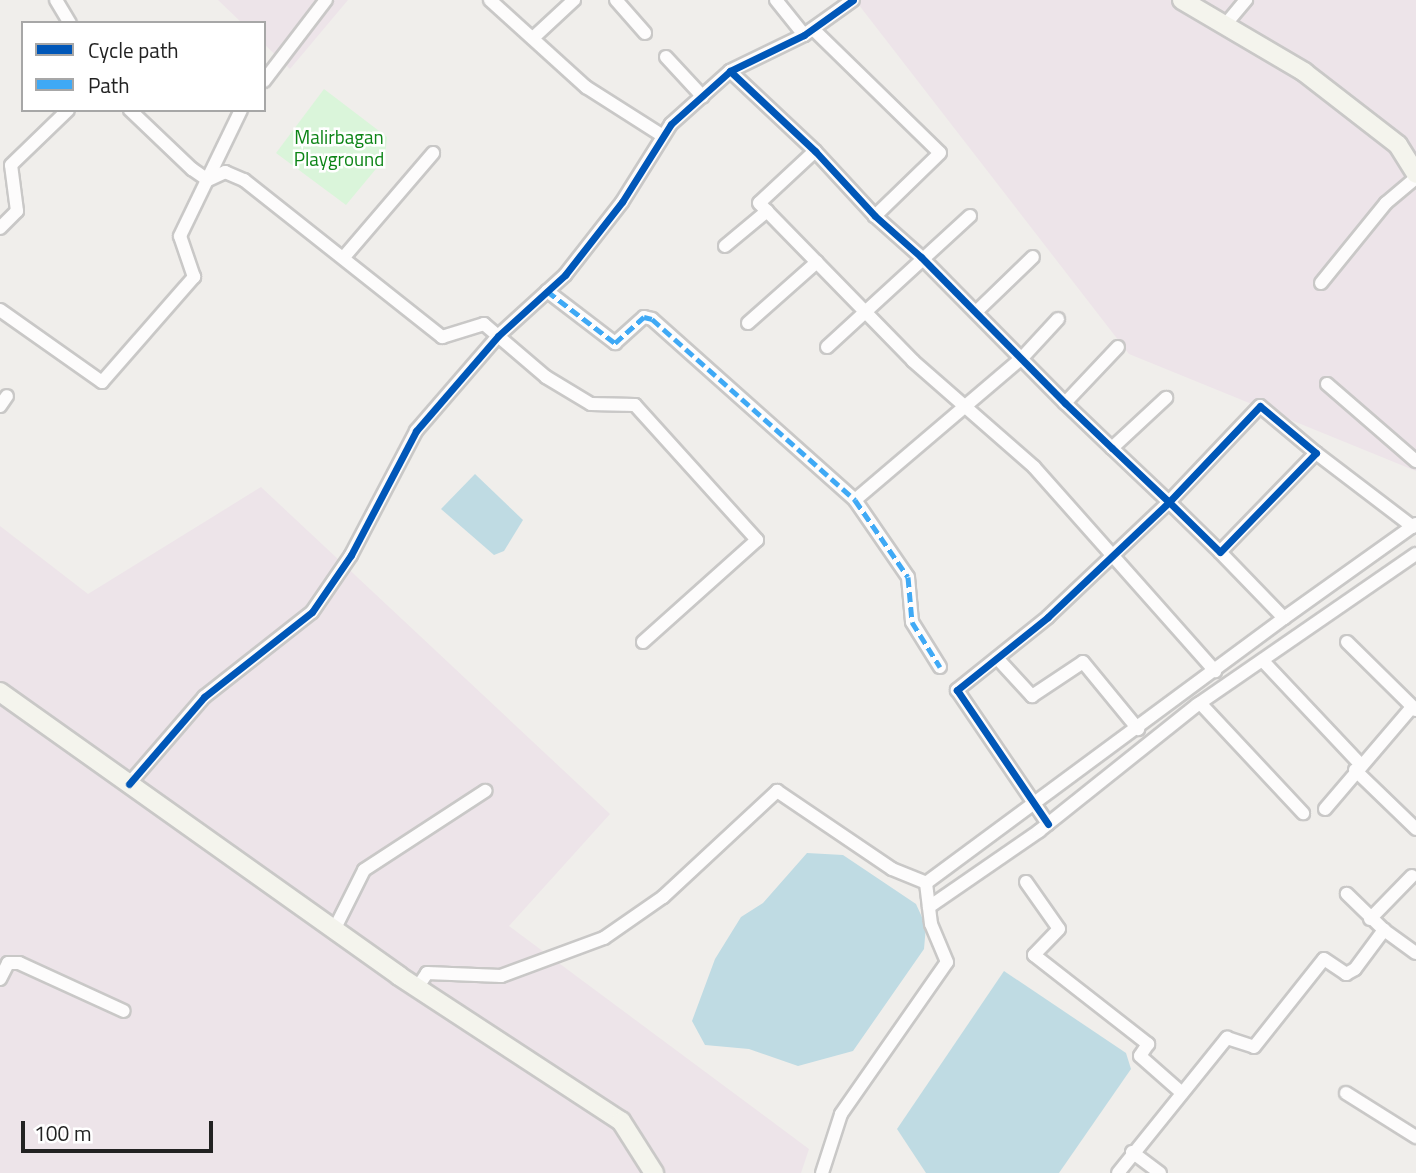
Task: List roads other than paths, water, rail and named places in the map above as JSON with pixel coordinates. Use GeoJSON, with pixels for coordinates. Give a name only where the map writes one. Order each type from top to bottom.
{"type":"FeatureCollection","features":[{"type":"Feature","properties":{"kind":"street"},"geometry":{"type":"LineString","coordinates":[[56,0],[69,21]]}},
{"type":"Feature","properties":{"kind":"street"},"geometry":{"type":"LineString","coordinates":[[266,78],[326,0]]}},
{"type":"Feature","properties":{"kind":"street"},"geometry":{"type":"LineString","coordinates":[[490,0],[586,87],[663,136]]}},
{"type":"Feature","properties":{"kind":"street"},"geometry":{"type":"LineString","coordinates":[[533,38],[573,0]]}},
{"type":"Feature","properties":{"kind":"street"},"geometry":{"type":"LineString","coordinates":[[617,0],[645,33]]}},
{"type":"Feature","properties":{"kind":"street"},"geometry":{"type":"LineString","coordinates":[[776,0],[940,153],[875,216]]}},
{"type":"Feature","properties":{"kind":"street"},"geometry":{"type":"LineString","coordinates":[[129,784],[204,696],[312,612],[351,555],[416,431],[498,336],[547,291],[622,202],[663,136],[730,71],[809,32],[853,0]]}},
{"type":"Feature","properties":{"kind":"street"},"geometry":{"type":"LineString","coordinates":[[1182,0],[1304,72],[1398,145],[1416,176],[1386,203],[1321,283]]}},
{"type":"Feature","properties":{"kind":"street"},"geometry":{"type":"LineString","coordinates":[[1225,25],[1246,0]]}},
{"type":"Feature","properties":{"kind":"street"},"geometry":{"type":"LineString","coordinates":[[666,57],[703,97]]}},
{"type":"Feature","properties":{"kind":"street"},"geometry":{"type":"LineString","coordinates":[[730,71],[815,151],[875,216],[921,257],[1284,618]]}},
{"type":"Feature","properties":{"kind":"street"},"geometry":{"type":"LineString","coordinates":[[0,229],[17,211],[11,165],[66,112]]}},
{"type":"Feature","properties":{"kind":"street"},"geometry":{"type":"LineString","coordinates":[[132,112],[208,180]]}},
{"type":"Feature","properties":{"kind":"street"},"geometry":{"type":"LineString","coordinates":[[0,310],[102,383],[194,277],[180,236],[240,112]]}},
{"type":"Feature","properties":{"kind":"street"},"geometry":{"type":"LineString","coordinates":[[815,151],[759,203],[966,407],[1034,467],[1215,671]]}},
{"type":"Feature","properties":{"kind":"street"},"geometry":{"type":"LineString","coordinates":[[344,257],[433,153]]}},
{"type":"Feature","properties":{"kind":"street"},"geometry":{"type":"LineString","coordinates":[[208,180],[225,172],[244,180],[344,257],[442,338],[477,322],[498,336],[546,377],[592,404],[635,405],[757,540],[643,642]]}},
{"type":"Feature","properties":{"kind":"street"},"geometry":{"type":"LineString","coordinates":[[725,246],[767,211]]}},
{"type":"Feature","properties":{"kind":"street"},"geometry":{"type":"LineString","coordinates":[[827,347],[921,257],[970,216]]}},
{"type":"Feature","properties":{"kind":"street"},"geometry":{"type":"LineString","coordinates":[[976,312],[1033,257]]}},
{"type":"Feature","properties":{"kind":"street"},"geometry":{"type":"LineString","coordinates":[[748,323],[817,262]]}},
{"type":"Feature","properties":{"kind":"street"},"geometry":{"type":"LineString","coordinates":[[547,291],[615,344],[644,317],[652,319],[855,500],[908,577],[912,622],[940,667]]}},
{"type":"Feature","properties":{"kind":"street"},"geometry":{"type":"LineString","coordinates":[[855,500],[1022,358],[1058,319]]}},
{"type":"Feature","properties":{"kind":"street"},"geometry":{"type":"LineString","coordinates":[[1065,403],[1118,347]]}},
{"type":"Feature","properties":{"kind":"street"},"geometry":{"type":"LineString","coordinates":[[1327,384],[1416,461]]}},
{"type":"Feature","properties":{"kind":"street"},"geometry":{"type":"LineString","coordinates":[[1112,448],[1167,398]]}},
{"type":"Feature","properties":{"kind":"street"},"geometry":{"type":"LineString","coordinates":[[926,883],[1036,807],[1284,618],[1414,526],[1316,453],[1260,407],[1168,502],[998,658],[957,690],[1036,807],[1048,824]]}},
{"type":"Feature","properties":{"kind":"street"},"geometry":{"type":"LineString","coordinates":[[1220,552],[1316,453]]}},
{"type":"Feature","properties":{"kind":"street"},"geometry":{"type":"LineString","coordinates":[[929,907],[1048,824],[1200,703],[1416,554]]}},
{"type":"Feature","properties":{"kind":"street"},"geometry":{"type":"LineString","coordinates":[[1325,809],[1357,767],[1414,708],[1347,642]]}},
{"type":"Feature","properties":{"kind":"street"},"geometry":{"type":"LineString","coordinates":[[998,658],[1032,696],[1083,662],[1138,729]]}},
{"type":"Feature","properties":{"kind":"street"},"geometry":{"type":"LineString","coordinates":[[1263,661],[1416,829]]}},
{"type":"Feature","properties":{"kind":"street"},"geometry":{"type":"LineString","coordinates":[[0,692],[417,988],[621,1121],[654,1173]]}},
{"type":"Feature","properties":{"kind":"street"},"geometry":{"type":"LineString","coordinates":[[1200,703],[1303,813]]}},
{"type":"Feature","properties":{"kind":"street"},"geometry":{"type":"LineString","coordinates":[[334,930],[364,870],[485,791]]}},
{"type":"Feature","properties":{"kind":"street"},"geometry":{"type":"LineString","coordinates":[[417,988],[427,973],[501,976],[604,938],[663,897],[764,796],[777,791],[892,869],[926,883]]}},
{"type":"Feature","properties":{"kind":"street"},"geometry":{"type":"LineString","coordinates":[[1370,919],[1415,875]]}},
{"type":"Feature","properties":{"kind":"street"},"geometry":{"type":"LineString","coordinates":[[1026,882],[1059,929],[1034,955],[1148,1044],[1140,1056],[1182,1093]]}},
{"type":"Feature","properties":{"kind":"street"},"geometry":{"type":"LineString","coordinates":[[822,1173],[841,1114],[947,962],[929,907],[926,883]]}},
{"type":"Feature","properties":{"kind":"street"},"geometry":{"type":"LineString","coordinates":[[1348,894],[1370,919],[1416,953]]}},
{"type":"Feature","properties":{"kind":"street"},"geometry":{"type":"LineString","coordinates":[[1118,1173],[1132,1152],[1227,1038],[1254,1047],[1324,959],[1350,975],[1384,930]]}},
{"type":"Feature","properties":{"kind":"street"},"geometry":{"type":"LineString","coordinates":[[0,979],[4,959],[68,981],[124,1011]]}},
{"type":"Feature","properties":{"kind":"street"},"geometry":{"type":"LineString","coordinates":[[1346,1093],[1416,1137]]}},
{"type":"Feature","properties":{"kind":"street"},"geometry":{"type":"LineString","coordinates":[[1132,1152],[1160,1173]]}},
{"type":"Feature","properties":{"kind":"water"},"geometry":{"type":"Polygon","coordinates":[[[475,474],[523,520],[504,551],[494,555],[441,509],[475,474]]]}},
{"type":"Feature","properties":{"kind":"water"},"geometry":{"type":"Polygon","coordinates":[[[807,853],[843,855],[916,904],[926,926],[924,949],[853,1051],[798,1066],[749,1049],[705,1045],[692,1021],[715,959],[741,917],[763,903],[807,853]]]}},
{"type":"Feature","properties":{"kind":"water"},"geometry":{"type":"Polygon","coordinates":[[[1004,971],[1126,1053],[1131,1069],[1059,1173],[926,1173],[897,1129],[1004,971]]]}},
{"type":"Feature","properties":{"kind":"park label","name":"Malirbagan Playground"},"geometry":{"type":"Point","coordinates":[339,148]}}]}
